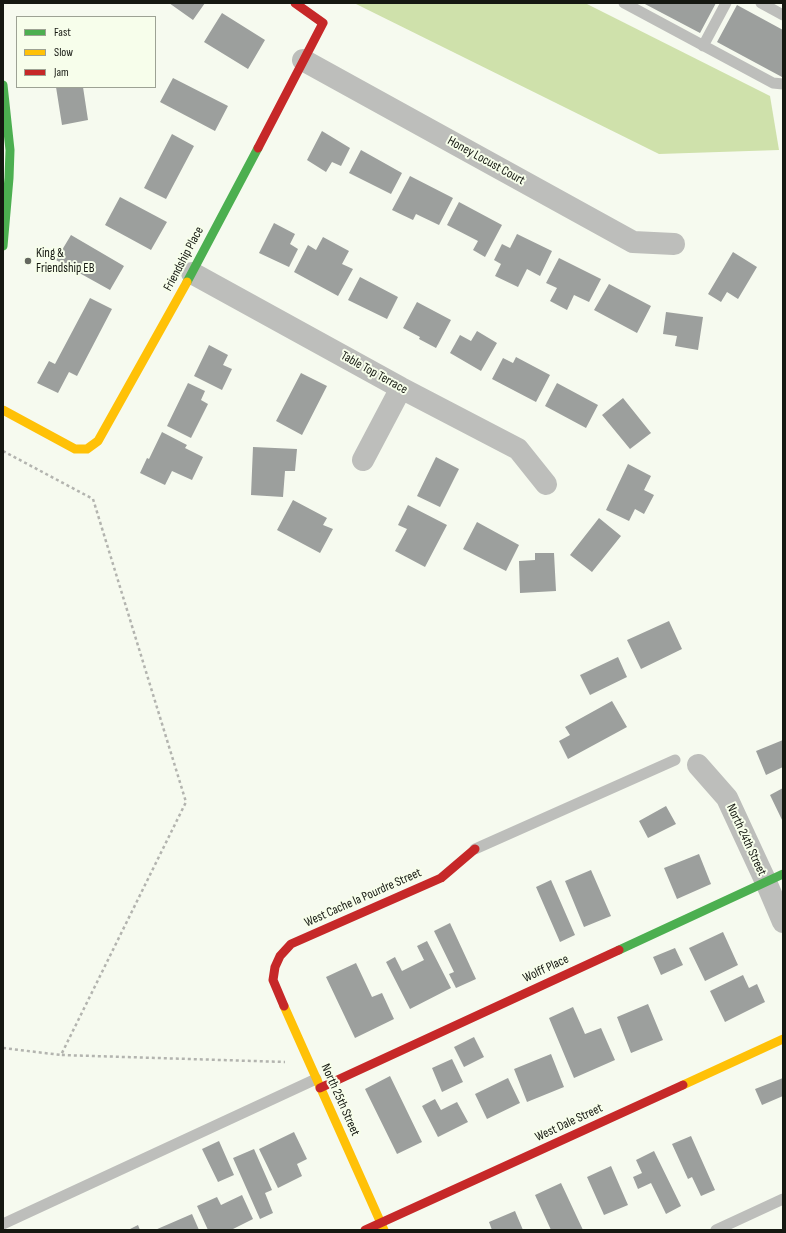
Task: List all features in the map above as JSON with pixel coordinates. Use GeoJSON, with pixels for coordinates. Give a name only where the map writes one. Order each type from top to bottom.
{"type":"FeatureCollection","features":[{"type":"Feature","properties":{"kind":"street","name":"Friendship Place"},"geometry":{"type":"LineString","coordinates":[[3,410],[75,449],[87,449],[98,441],[192,273],[323,23],[295,3]]}},
{"type":"Feature","properties":{"kind":"street","name":"Honey Locust Court"},"geometry":{"type":"LineString","coordinates":[[303,60],[633,242],[674,244]]}},
{"type":"Feature","properties":{"kind":"street"},"geometry":{"type":"LineString","coordinates":[[3,85],[5,120],[10,150],[3,246]]}},
{"type":"Feature","properties":{"kind":"street","name":"Table Top Terrace"},"geometry":{"type":"LineString","coordinates":[[192,273],[401,388],[518,449],[546,484]]}},
{"type":"Feature","properties":{"kind":"street"},"geometry":{"type":"LineString","coordinates":[[363,460],[401,388]]}},
{"type":"Feature","properties":{"kind":"street","name":"North 24th Street"},"geometry":{"type":"LineString","coordinates":[[698,765],[727,798],[775,878],[783,922]]}},
{"type":"Feature","properties":{"kind":"street","name":"West Cache la Pourdre Street"},"geometry":{"type":"LineString","coordinates":[[274,980],[275,967],[280,956],[291,944],[441,878],[475,849]]}},
{"type":"Feature","properties":{"kind":"street","name":"Wolff Place"},"geometry":{"type":"LineString","coordinates":[[318,1084],[775,878]]}},
{"type":"Feature","properties":{"kind":"street","name":"North 25th Street"},"geometry":{"type":"LineString","coordinates":[[274,980],[318,1084],[383,1227]]}},
{"type":"Feature","properties":{"kind":"street","name":"West Dale Street"},"geometry":{"type":"LineString","coordinates":[[366,1230],[383,1227],[783,1039]]}},
{"type":"Feature","properties":{"kind":"lane"},"geometry":{"type":"LineString","coordinates":[[624,3],[773,83],[783,84]]}},
{"type":"Feature","properties":{"kind":"lane"},"geometry":{"type":"LineString","coordinates":[[703,46],[726,3]]}},
{"type":"Feature","properties":{"kind":"lane"},"geometry":{"type":"LineString","coordinates":[[761,3],[783,15]]}},
{"type":"Feature","properties":{"kind":"lane"},"geometry":{"type":"LineString","coordinates":[[475,849],[674,760]]}},
{"type":"Feature","properties":{"kind":"lane"},"geometry":{"type":"LineString","coordinates":[[3,1224],[318,1084]]}},
{"type":"Feature","properties":{"kind":"lane"},"geometry":{"type":"LineString","coordinates":[[716,1230],[783,1199]]}},
{"type":"Feature","properties":{"kind":"path"},"geometry":{"type":"LineString","coordinates":[[3,451],[93,499],[186,802],[61,1055]]}},
{"type":"Feature","properties":{"kind":"path"},"geometry":{"type":"LineString","coordinates":[[3,1048],[61,1055],[309,1063]]}},
{"type":"Feature","properties":{"kind":"green space"},"geometry":{"type":"Polygon","coordinates":[[[354,3],[585,3],[770,96],[779,150],[659,154],[354,3]]]}},
{"type":"Feature","properties":{"kind":"building"},"geometry":{"type":"Polygon","coordinates":[[[169,3],[205,3],[193,20],[169,3]]]}},
{"type":"Feature","properties":{"kind":"building"},"geometry":{"type":"Polygon","coordinates":[[[643,3],[716,3],[700,33],[643,3]]]}},
{"type":"Feature","properties":{"kind":"building"},"geometry":{"type":"Polygon","coordinates":[[[737,5],[783,30],[782,77],[717,42],[737,5]]]}},
{"type":"Feature","properties":{"kind":"building"},"geometry":{"type":"Polygon","coordinates":[[[222,13],[265,40],[248,69],[204,42],[222,13]]]}},
{"type":"Feature","properties":{"kind":"building"},"geometry":{"type":"Polygon","coordinates":[[[173,78],[228,106],[215,131],[160,102],[173,78]]]}},
{"type":"Feature","properties":{"kind":"building"},"geometry":{"type":"Polygon","coordinates":[[[56,88],[83,88],[88,120],[62,125],[56,88]]]}},
{"type":"Feature","properties":{"kind":"building"},"geometry":{"type":"Polygon","coordinates":[[[322,131],[350,148],[341,166],[332,162],[326,172],[307,160],[322,131]]]}},
{"type":"Feature","properties":{"kind":"building"},"geometry":{"type":"Polygon","coordinates":[[[172,134],[194,146],[166,199],[144,188],[172,134]]]}},
{"type":"Feature","properties":{"kind":"building"},"geometry":{"type":"Polygon","coordinates":[[[361,150],[402,173],[391,194],[349,173],[361,150]]]}},
{"type":"Feature","properties":{"kind":"building"},"geometry":{"type":"Polygon","coordinates":[[[410,176],[453,198],[439,225],[416,214],[413,220],[392,210],[410,176]]]}},
{"type":"Feature","properties":{"kind":"building"},"geometry":{"type":"Polygon","coordinates":[[[120,197],[167,222],[151,250],[105,225],[120,197]]]}},
{"type":"Feature","properties":{"kind":"building"},"geometry":{"type":"Polygon","coordinates":[[[459,202],[502,225],[485,257],[473,250],[478,241],[447,225],[459,202]]]}},
{"type":"Feature","properties":{"kind":"building"},"geometry":{"type":"Polygon","coordinates":[[[274,223],[295,234],[290,244],[298,249],[289,267],[259,253],[274,223]]]}},
{"type":"Feature","properties":{"kind":"building"},"geometry":{"type":"Polygon","coordinates":[[[517,234],[552,251],[540,276],[527,269],[518,287],[495,276],[501,264],[494,260],[502,244],[510,248],[517,234]]]}},
{"type":"Feature","properties":{"kind":"building"},"geometry":{"type":"Polygon","coordinates":[[[71,235],[124,266],[110,290],[56,260],[71,235]]]}},
{"type":"Feature","properties":{"kind":"building"},"geometry":{"type":"Polygon","coordinates":[[[323,237],[349,251],[342,264],[353,269],[338,296],[294,272],[308,245],[316,250],[323,237]]]}},
{"type":"Feature","properties":{"kind":"building"},"geometry":{"type":"Polygon","coordinates":[[[733,252],[757,267],[738,299],[727,292],[721,302],[708,294],[733,252]]]}},
{"type":"Feature","properties":{"kind":"building"},"geometry":{"type":"Polygon","coordinates":[[[559,258],[601,279],[589,302],[574,295],[567,310],[550,301],[557,288],[546,283],[559,258]]]}},
{"type":"Feature","properties":{"kind":"building"},"geometry":{"type":"Polygon","coordinates":[[[360,277],[398,297],[387,319],[348,300],[360,277]]]}},
{"type":"Feature","properties":{"kind":"building"},"geometry":{"type":"Polygon","coordinates":[[[609,284],[651,306],[637,333],[594,310],[609,284]]]}},
{"type":"Feature","properties":{"kind":"building"},"geometry":{"type":"Polygon","coordinates":[[[90,298],[112,309],[77,376],[69,372],[58,393],[37,383],[49,361],[55,364],[90,298]]]}},
{"type":"Feature","properties":{"kind":"building"},"geometry":{"type":"Polygon","coordinates":[[[417,302],[451,320],[436,348],[403,328],[417,302]]]}},
{"type":"Feature","properties":{"kind":"building"},"geometry":{"type":"Polygon","coordinates":[[[666,312],[703,317],[698,350],[675,346],[677,336],[663,334],[666,312]]]}},
{"type":"Feature","properties":{"kind":"building"},"geometry":{"type":"Polygon","coordinates":[[[477,331],[497,343],[481,371],[450,353],[460,335],[471,341],[477,331]]]}},
{"type":"Feature","properties":{"kind":"building"},"geometry":{"type":"Polygon","coordinates":[[[209,345],[228,355],[223,365],[232,369],[222,390],[194,376],[209,345]]]}},
{"type":"Feature","properties":{"kind":"building"},"geometry":{"type":"Polygon","coordinates":[[[516,357],[550,375],[536,402],[492,379],[503,358],[513,363],[516,357]]]}},
{"type":"Feature","properties":{"kind":"building"},"geometry":{"type":"Polygon","coordinates":[[[301,373],[327,386],[302,435],[276,421],[301,373]]]}},
{"type":"Feature","properties":{"kind":"building"},"geometry":{"type":"Polygon","coordinates":[[[188,383],[205,391],[201,400],[208,404],[191,438],[167,426],[188,383]]]}},
{"type":"Feature","properties":{"kind":"building"},"geometry":{"type":"Polygon","coordinates":[[[557,383],[598,405],[586,428],[545,406],[557,383]]]}},
{"type":"Feature","properties":{"kind":"building"},"geometry":{"type":"Polygon","coordinates":[[[623,398],[651,433],[630,449],[602,415],[623,398]]]}},
{"type":"Feature","properties":{"kind":"building"},"geometry":{"type":"Polygon","coordinates":[[[162,432],[187,445],[185,448],[203,457],[192,480],[172,471],[165,485],[140,473],[147,458],[149,459],[162,432]]]}},
{"type":"Feature","properties":{"kind":"building"},"geometry":{"type":"Polygon","coordinates":[[[253,447],[297,449],[295,471],[285,471],[283,497],[251,495],[253,447]]]}},
{"type":"Feature","properties":{"kind":"building"},"geometry":{"type":"Polygon","coordinates":[[[436,457],[459,469],[440,507],[417,496],[436,457]]]}},
{"type":"Feature","properties":{"kind":"building"},"geometry":{"type":"Polygon","coordinates":[[[628,464],[651,476],[644,490],[654,495],[644,514],[635,509],[629,521],[606,510],[628,464]]]}},
{"type":"Feature","properties":{"kind":"building"},"geometry":{"type":"Polygon","coordinates":[[[293,500],[327,518],[323,525],[333,529],[320,553],[277,530],[293,500]]]}},
{"type":"Feature","properties":{"kind":"building"},"geometry":{"type":"Polygon","coordinates":[[[408,505],[447,525],[425,567],[395,551],[407,529],[398,525],[408,505]]]}},
{"type":"Feature","properties":{"kind":"building"},"geometry":{"type":"Polygon","coordinates":[[[599,518],[621,536],[592,572],[570,555],[599,518]]]}},
{"type":"Feature","properties":{"kind":"building"},"geometry":{"type":"Polygon","coordinates":[[[477,522],[519,545],[506,571],[463,549],[477,522]]]}},
{"type":"Feature","properties":{"kind":"building"},"geometry":{"type":"Polygon","coordinates":[[[535,553],[554,553],[556,591],[520,593],[519,561],[535,560],[535,553]]]}},
{"type":"Feature","properties":{"kind":"building"},"geometry":{"type":"Polygon","coordinates":[[[669,621],[682,649],[641,669],[627,640],[669,621]]]}},
{"type":"Feature","properties":{"kind":"building"},"geometry":{"type":"Polygon","coordinates":[[[618,657],[627,677],[590,695],[580,675],[618,657]]]}},
{"type":"Feature","properties":{"kind":"building"},"geometry":{"type":"Polygon","coordinates":[[[612,701],[627,727],[568,759],[559,741],[570,735],[565,727],[612,701]]]}},
{"type":"Feature","properties":{"kind":"building"},"geometry":{"type":"Polygon","coordinates":[[[783,740],[783,767],[766,775],[756,751],[783,740]]]}},
{"type":"Feature","properties":{"kind":"building"},"geometry":{"type":"Polygon","coordinates":[[[783,788],[783,822],[770,795],[783,788]]]}},
{"type":"Feature","properties":{"kind":"building"},"geometry":{"type":"Polygon","coordinates":[[[666,806],[676,824],[648,838],[639,821],[666,806]]]}},
{"type":"Feature","properties":{"kind":"building"},"geometry":{"type":"Polygon","coordinates":[[[699,854],[711,884],[677,899],[664,868],[699,854]]]}},
{"type":"Feature","properties":{"kind":"building"},"geometry":{"type":"Polygon","coordinates":[[[591,870],[611,916],[584,927],[565,881],[591,870]]]}},
{"type":"Feature","properties":{"kind":"building"},"geometry":{"type":"Polygon","coordinates":[[[551,880],[575,935],[560,942],[536,887],[551,880]]]}},
{"type":"Feature","properties":{"kind":"building"},"geometry":{"type":"Polygon","coordinates":[[[450,923],[476,979],[456,988],[449,974],[454,972],[434,931],[450,923]]]}},
{"type":"Feature","properties":{"kind":"building"},"geometry":{"type":"Polygon","coordinates":[[[723,932],[738,965],[705,981],[689,948],[723,932]]]}},
{"type":"Feature","properties":{"kind":"building"},"geometry":{"type":"Polygon","coordinates":[[[427,941],[451,988],[410,1009],[386,962],[395,957],[402,971],[424,960],[417,946],[427,941]]]}},
{"type":"Feature","properties":{"kind":"building"},"geometry":{"type":"Polygon","coordinates":[[[675,948],[683,965],[661,975],[653,957],[675,948]]]}},
{"type":"Feature","properties":{"kind":"building"},"geometry":{"type":"Polygon","coordinates":[[[356,963],[372,997],[382,993],[394,1019],[355,1038],[326,977],[356,963]]]}},
{"type":"Feature","properties":{"kind":"building"},"geometry":{"type":"Polygon","coordinates":[[[743,975],[749,988],[757,984],[765,1002],[725,1022],[710,991],[743,975]]]}},
{"type":"Feature","properties":{"kind":"building"},"geometry":{"type":"Polygon","coordinates":[[[648,1004],[663,1040],[631,1053],[617,1017],[648,1004]]]}},
{"type":"Feature","properties":{"kind":"building"},"geometry":{"type":"Polygon","coordinates":[[[573,1007],[585,1034],[601,1028],[615,1060],[574,1078],[549,1018],[573,1007]]]}},
{"type":"Feature","properties":{"kind":"building"},"geometry":{"type":"Polygon","coordinates":[[[474,1037],[484,1057],[464,1067],[454,1047],[474,1037]]]}},
{"type":"Feature","properties":{"kind":"building"},"geometry":{"type":"Polygon","coordinates":[[[551,1054],[564,1087],[527,1102],[514,1069],[551,1054]]]}},
{"type":"Feature","properties":{"kind":"building"},"geometry":{"type":"Polygon","coordinates":[[[452,1059],[463,1082],[442,1092],[432,1068],[452,1059]]]}},
{"type":"Feature","properties":{"kind":"building"},"geometry":{"type":"Polygon","coordinates":[[[390,1076],[422,1142],[397,1154],[365,1089],[390,1076]]]}},
{"type":"Feature","properties":{"kind":"building"},"geometry":{"type":"Polygon","coordinates":[[[508,1078],[520,1103],[487,1119],[475,1094],[508,1078]]]}},
{"type":"Feature","properties":{"kind":"building"},"geometry":{"type":"Polygon","coordinates":[[[783,1078],[783,1096],[762,1105],[755,1089],[783,1078]]]}},
{"type":"Feature","properties":{"kind":"building"},"geometry":{"type":"Polygon","coordinates":[[[435,1099],[441,1110],[457,1102],[468,1122],[438,1137],[422,1106],[435,1099]]]}},
{"type":"Feature","properties":{"kind":"building"},"geometry":{"type":"Polygon","coordinates":[[[294,1132],[307,1159],[297,1164],[302,1176],[278,1188],[259,1149],[294,1132]]]}},
{"type":"Feature","properties":{"kind":"building"},"geometry":{"type":"Polygon","coordinates":[[[691,1136],[715,1190],[701,1196],[692,1177],[688,1179],[672,1144],[691,1136]]]}},
{"type":"Feature","properties":{"kind":"building"},"geometry":{"type":"Polygon","coordinates":[[[219,1141],[234,1175],[218,1182],[202,1149],[219,1141]]]}},
{"type":"Feature","properties":{"kind":"building"},"geometry":{"type":"Polygon","coordinates":[[[254,1149],[272,1190],[265,1193],[273,1213],[260,1219],[233,1158],[254,1149]]]}},
{"type":"Feature","properties":{"kind":"building"},"geometry":{"type":"Polygon","coordinates":[[[654,1151],[681,1206],[666,1214],[651,1183],[638,1189],[633,1177],[642,1173],[636,1160],[654,1151]]]}},
{"type":"Feature","properties":{"kind":"building"},"geometry":{"type":"Polygon","coordinates":[[[611,1166],[628,1205],[604,1215],[587,1177],[611,1166]]]}},
{"type":"Feature","properties":{"kind":"building"},"geometry":{"type":"Polygon","coordinates":[[[561,1183],[583,1230],[551,1230],[535,1195],[561,1183]]]}},
{"type":"Feature","properties":{"kind":"building"},"geometry":{"type":"Polygon","coordinates":[[[242,1195],[253,1219],[231,1230],[208,1230],[197,1206],[217,1197],[221,1205],[242,1195]]]}},
{"type":"Feature","properties":{"kind":"building"},"geometry":{"type":"Polygon","coordinates":[[[515,1211],[523,1230],[492,1230],[489,1222],[515,1211]]]}},
{"type":"Feature","properties":{"kind":"building"},"geometry":{"type":"Polygon","coordinates":[[[192,1214],[199,1230],[155,1230],[192,1214]]]}},
{"type":"Feature","properties":{"kind":"building"},"geometry":{"type":"Polygon","coordinates":[[[138,1225],[140,1230],[128,1230],[138,1225]]]}},
{"type":"Feature","properties":{"kind":"traffic: fast"},"geometry":{"type":"LineString","coordinates":[[3,85],[10,150],[3,246]]}},
{"type":"Feature","properties":{"kind":"traffic: fast"},"geometry":{"type":"LineString","coordinates":[[187,282],[258,148]]}},
{"type":"Feature","properties":{"kind":"traffic: fast"},"geometry":{"type":"LineString","coordinates":[[619,950],[783,874]]}},
{"type":"Feature","properties":{"kind":"traffic: slow"},"geometry":{"type":"LineString","coordinates":[[3,410],[75,449],[87,449],[98,441],[187,282]]}},
{"type":"Feature","properties":{"kind":"traffic: slow"},"geometry":{"type":"LineString","coordinates":[[284,1006],[384,1230]]}},
{"type":"Feature","properties":{"kind":"traffic: slow"},"geometry":{"type":"LineString","coordinates":[[683,1085],[783,1039]]}},
{"type":"Feature","properties":{"kind":"traffic: jam"},"geometry":{"type":"LineString","coordinates":[[258,148],[323,23],[295,3]]}},
{"type":"Feature","properties":{"kind":"traffic: jam"},"geometry":{"type":"LineString","coordinates":[[284,1006],[273,980],[275,967],[280,956],[291,944],[441,878],[475,849]]}},
{"type":"Feature","properties":{"kind":"traffic: jam"},"geometry":{"type":"LineString","coordinates":[[320,1088],[619,950]]}},
{"type":"Feature","properties":{"kind":"traffic: jam"},"geometry":{"type":"LineString","coordinates":[[365,1230],[683,1085]]}},
{"type":"Feature","properties":{"kind":"place","name":"King & Friendship EB"},"geometry":{"type":"Point","coordinates":[28,261]}}]}
